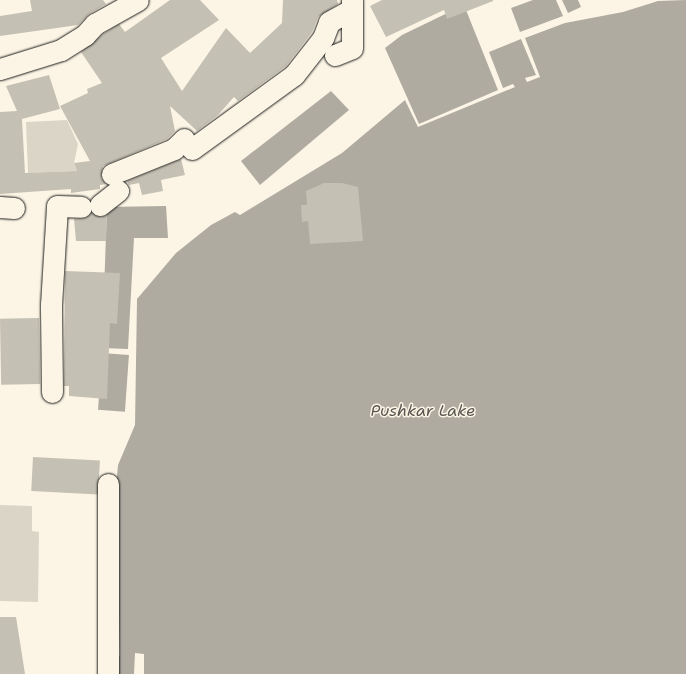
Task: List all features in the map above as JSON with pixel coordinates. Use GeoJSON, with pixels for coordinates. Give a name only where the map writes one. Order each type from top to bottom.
{"type":"FeatureCollection","features":[{"type":"Feature","properties":{"kind":"street"},"geometry":{"type":"LineString","coordinates":[[0,69],[61,50],[85,35],[95,24],[138,0]]}},
{"type":"Feature","properties":{"kind":"street"},"geometry":{"type":"LineString","coordinates":[[335,54],[352,48],[351,5]]}},
{"type":"Feature","properties":{"kind":"street"},"geometry":{"type":"LineString","coordinates":[[52,392],[51,305],[57,206],[90,206],[115,182],[174,149],[188,144],[294,75],[323,38],[329,22],[351,5]]}},
{"type":"Feature","properties":{"kind":"street"},"geometry":{"type":"LineString","coordinates":[[108,484],[108,674]]}},
{"type":"Feature","properties":{"kind":"shaded area"},"geometry":{"type":"Polygon","coordinates":[[[67,120],[78,144],[74,163],[77,171],[28,173],[26,122],[67,120]]]}},
{"type":"Feature","properties":{"kind":"shaded area"},"geometry":{"type":"Polygon","coordinates":[[[0,505],[32,506],[32,531],[39,532],[38,602],[0,601],[0,505]]]}},
{"type":"Feature","properties":{"kind":"water"},"geometry":{"type":"Polygon","coordinates":[[[533,0],[556,0],[563,16],[520,32],[511,8],[533,0]]]}},
{"type":"Feature","properties":{"kind":"water"},"geometry":{"type":"Polygon","coordinates":[[[562,0],[578,0],[581,7],[568,13],[562,0]]]}},
{"type":"Feature","properties":{"kind":"water","name":"Pushkar Lake"},"geometry":{"type":"Polygon","coordinates":[[[686,0],[686,674],[144,674],[144,654],[135,653],[134,674],[112,674],[112,656],[120,656],[116,488],[118,465],[135,425],[137,299],[176,253],[211,225],[235,212],[240,215],[342,153],[405,100],[418,127],[515,87],[513,84],[503,88],[489,52],[521,39],[536,75],[525,78],[527,82],[540,77],[525,38],[565,23],[623,12],[658,1],[686,0]]]}},
{"type":"Feature","properties":{"kind":"water"},"geometry":{"type":"Polygon","coordinates":[[[464,5],[498,90],[419,124],[385,48],[402,35],[464,5]]]}},
{"type":"Feature","properties":{"kind":"water"},"geometry":{"type":"Polygon","coordinates":[[[331,91],[349,110],[260,185],[241,161],[331,91]]]}},
{"type":"Feature","properties":{"kind":"water"},"geometry":{"type":"Polygon","coordinates":[[[166,206],[168,238],[134,238],[128,349],[102,348],[107,207],[166,206]]]}},
{"type":"Feature","properties":{"kind":"water"},"geometry":{"type":"Polygon","coordinates":[[[102,353],[129,355],[125,412],[98,410],[102,353]]]}},
{"type":"Feature","properties":{"kind":"building"},"geometry":{"type":"Polygon","coordinates":[[[30,0],[103,0],[106,4],[89,14],[78,25],[0,36],[0,16],[32,11],[30,0]]]}},
{"type":"Feature","properties":{"kind":"building"},"geometry":{"type":"Polygon","coordinates":[[[170,0],[200,0],[219,20],[161,58],[182,91],[226,28],[250,53],[282,23],[283,0],[337,0],[338,4],[318,17],[312,32],[286,66],[238,101],[234,97],[218,115],[197,131],[170,106],[175,131],[167,139],[103,166],[101,178],[106,184],[100,185],[100,189],[71,193],[71,189],[0,194],[0,112],[17,111],[6,86],[49,75],[60,109],[22,119],[25,173],[77,171],[74,163],[90,161],[60,106],[88,93],[87,89],[102,83],[81,52],[103,34],[119,24],[125,32],[170,0]]]}},
{"type":"Feature","properties":{"kind":"building"},"geometry":{"type":"Polygon","coordinates":[[[382,0],[493,1],[447,19],[444,10],[386,37],[370,6],[382,0]]]}},
{"type":"Feature","properties":{"kind":"building"},"geometry":{"type":"Polygon","coordinates":[[[181,159],[185,175],[161,180],[163,191],[142,195],[139,183],[129,185],[127,181],[181,159]]]}},
{"type":"Feature","properties":{"kind":"building"},"geometry":{"type":"Polygon","coordinates":[[[324,183],[342,183],[358,187],[363,241],[310,244],[308,221],[302,222],[301,205],[307,205],[306,191],[324,183]]]}},
{"type":"Feature","properties":{"kind":"building"},"geometry":{"type":"Polygon","coordinates":[[[91,213],[101,217],[107,215],[106,241],[76,241],[74,219],[86,218],[91,213]]]}},
{"type":"Feature","properties":{"kind":"building"},"geometry":{"type":"Polygon","coordinates":[[[65,271],[120,273],[117,324],[110,323],[107,399],[69,396],[69,386],[64,386],[65,271]]]}},
{"type":"Feature","properties":{"kind":"building"},"geometry":{"type":"Polygon","coordinates":[[[39,318],[40,384],[1,385],[0,319],[39,318]]]}},
{"type":"Feature","properties":{"kind":"building"},"geometry":{"type":"Polygon","coordinates":[[[33,457],[100,461],[98,494],[31,491],[33,457]]]}},
{"type":"Feature","properties":{"kind":"building"},"geometry":{"type":"Polygon","coordinates":[[[0,617],[16,617],[25,674],[0,674],[0,617]]]}}]}
